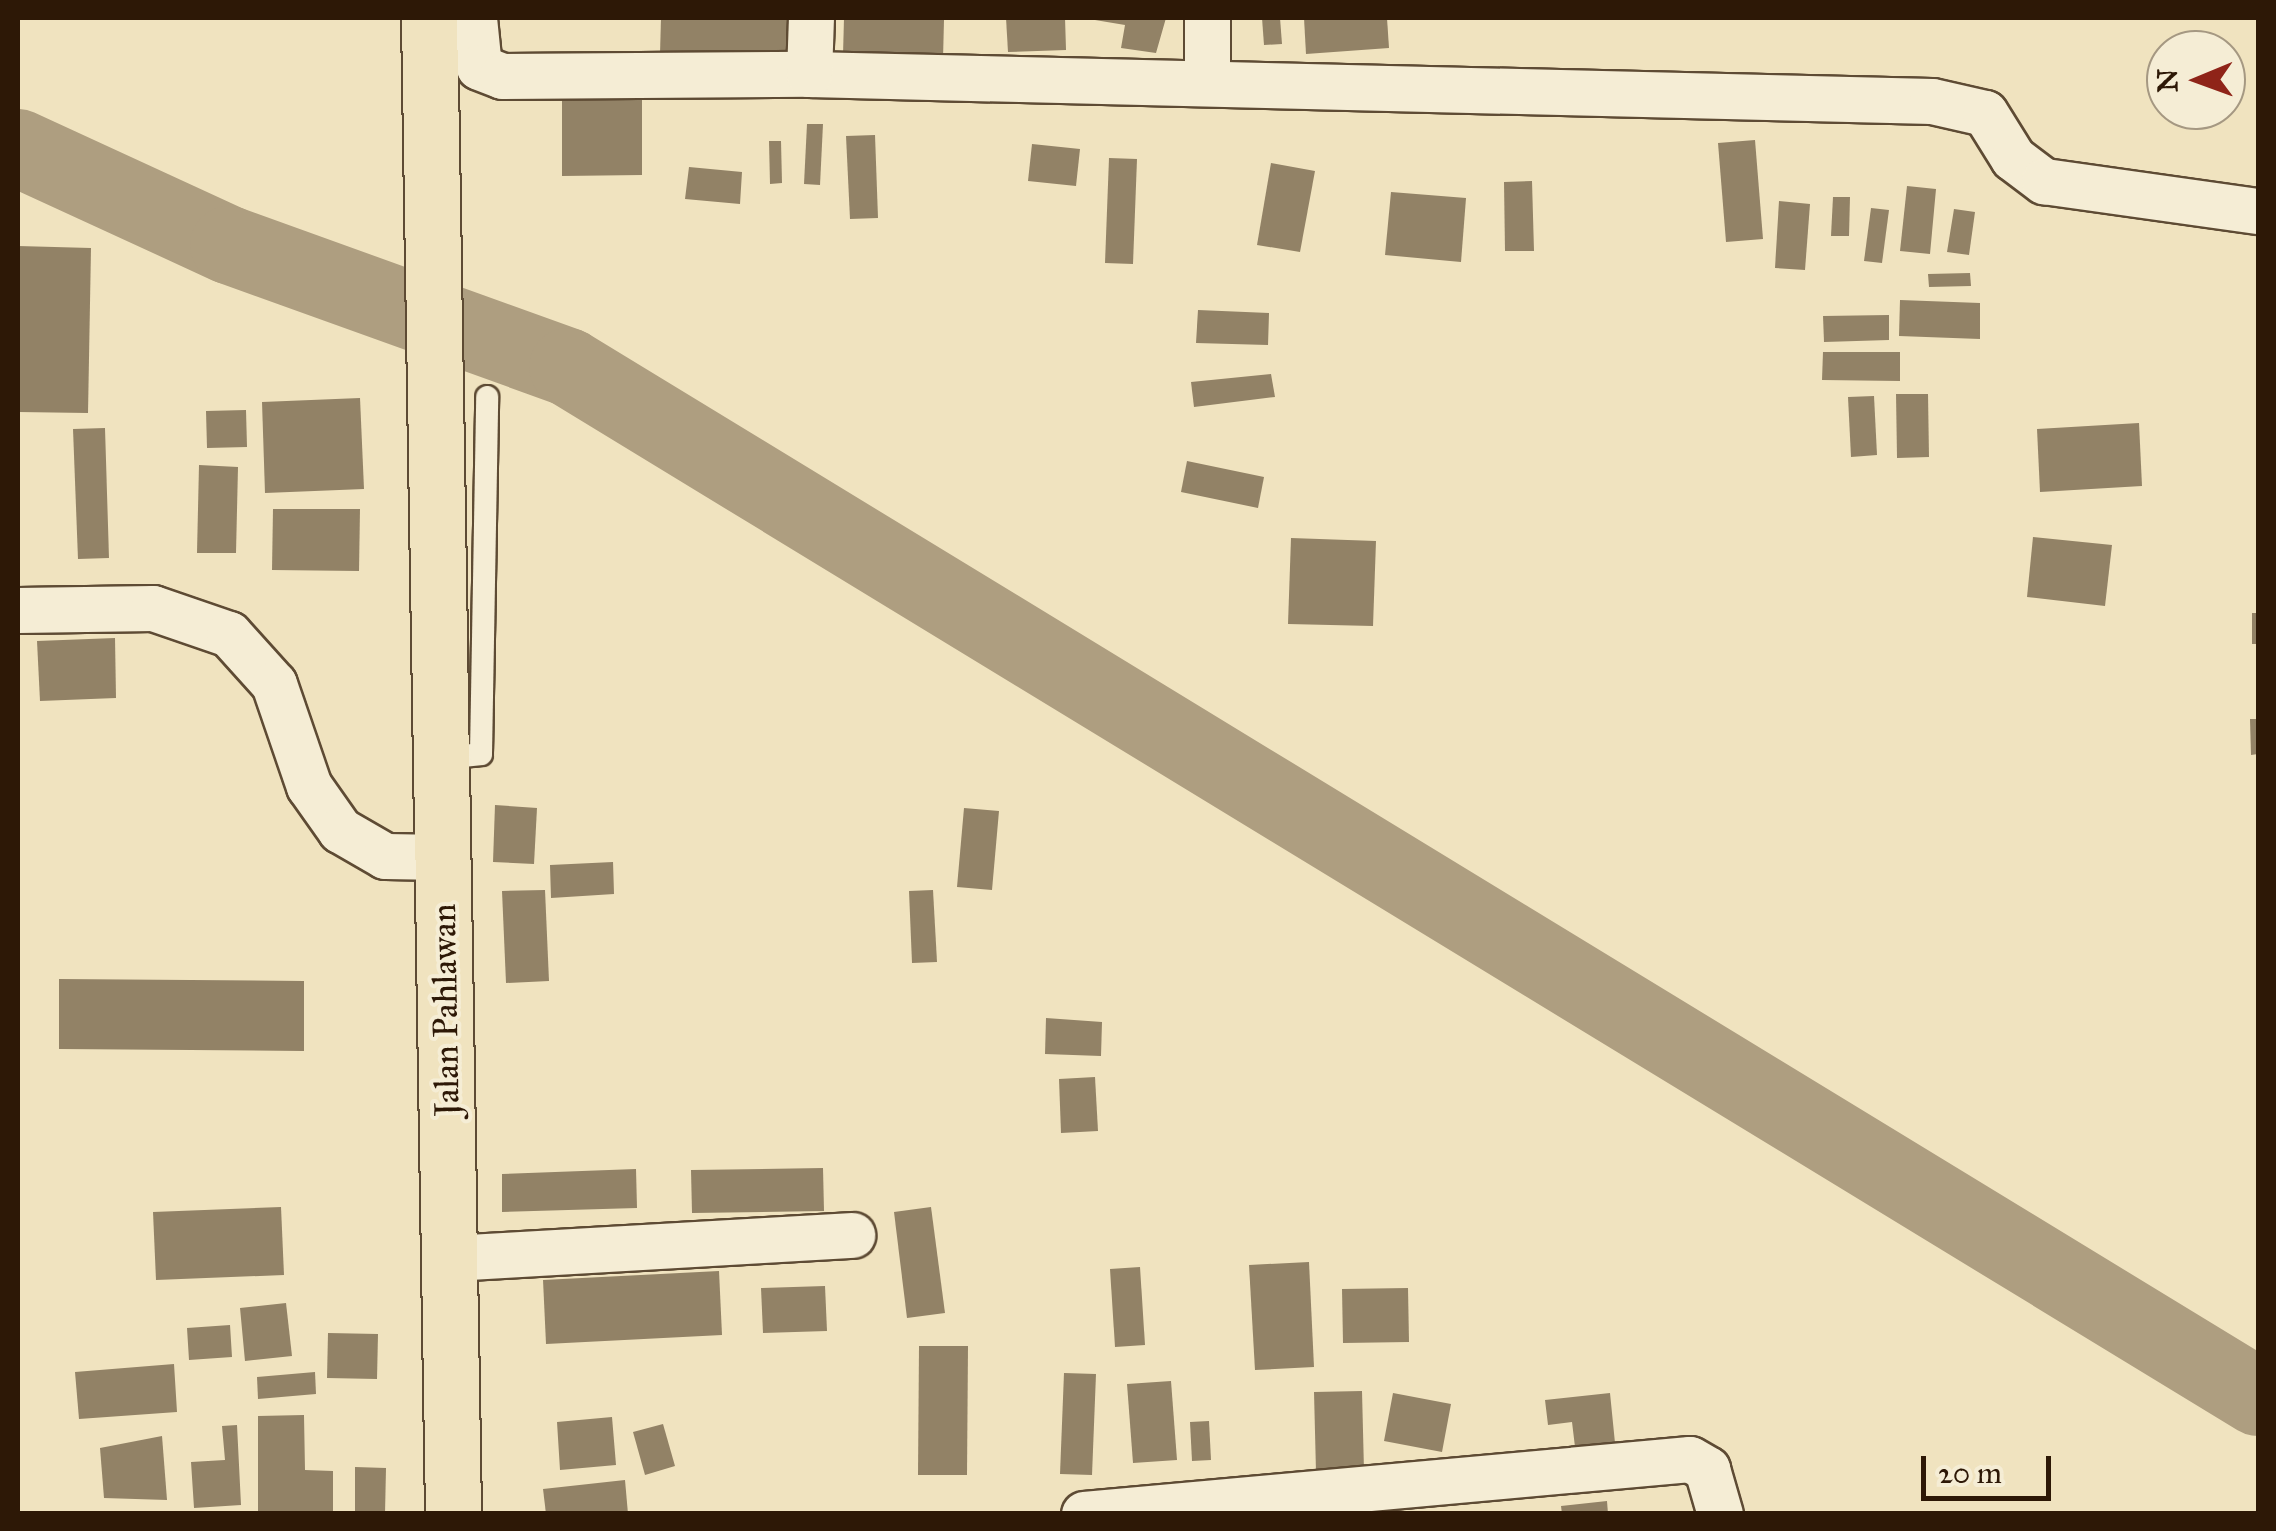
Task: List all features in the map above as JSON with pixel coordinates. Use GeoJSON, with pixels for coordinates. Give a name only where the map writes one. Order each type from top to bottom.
{"type":"FeatureCollection","features":[{"type":"Feature","properties":{"kind":"highway","name":"Jalan Pahlawan"},"geometry":{"type":"LineString","coordinates":[[429,18],[444,758],[442,857],[452,1258],[453,1514]]}},
{"type":"Feature","properties":{"kind":"street"},"geometry":{"type":"LineString","coordinates":[[474,18],[475,54],[490,75],[810,74],[1932,100],[1985,113],[2014,158],[2044,181],[2258,212]]}},
{"type":"Feature","properties":{"kind":"street"},"geometry":{"type":"LineString","coordinates":[[810,18],[810,74]]}},
{"type":"Feature","properties":{"kind":"street"},"geometry":{"type":"LineString","coordinates":[[1207,18],[1207,83]]}},
{"type":"Feature","properties":{"kind":"street"},"geometry":{"type":"LineString","coordinates":[[18,610],[153,608],[229,634],[274,684],[309,786],[340,830],[384,856],[442,857]]}},
{"type":"Feature","properties":{"kind":"street"},"geometry":{"type":"LineString","coordinates":[[452,1258],[852,1236]]}},
{"type":"Feature","properties":{"kind":"street"},"geometry":{"type":"LineString","coordinates":[[1084,1514],[1480,1493],[1690,1459],[1707,1469],[1720,1514]]}},
{"type":"Feature","properties":{"kind":"lane"},"geometry":{"type":"LineString","coordinates":[[444,758],[480,754],[487,398]]}},
{"type":"Feature","properties":{"kind":"building"},"geometry":{"type":"Polygon","coordinates":[[[661,18],[792,18],[791,57],[660,54],[661,18]]]}},
{"type":"Feature","properties":{"kind":"building"},"geometry":{"type":"Polygon","coordinates":[[[844,18],[944,20],[943,59],[843,55],[844,18]]]}},
{"type":"Feature","properties":{"kind":"building"},"geometry":{"type":"Polygon","coordinates":[[[1006,18],[1065,18],[1066,50],[1008,52],[1006,18]]]}},
{"type":"Feature","properties":{"kind":"building"},"geometry":{"type":"Polygon","coordinates":[[[1083,18],[1166,18],[1156,53],[1121,48],[1125,25],[1083,18]]]}},
{"type":"Feature","properties":{"kind":"building"},"geometry":{"type":"Polygon","coordinates":[[[1262,18],[1280,18],[1282,44],[1264,45],[1262,18]]]}},
{"type":"Feature","properties":{"kind":"building"},"geometry":{"type":"Polygon","coordinates":[[[1304,18],[1387,18],[1389,48],[1306,54],[1304,18]]]}},
{"type":"Feature","properties":{"kind":"building"},"geometry":{"type":"Polygon","coordinates":[[[562,93],[642,93],[642,175],[562,176],[562,93]]]}},
{"type":"Feature","properties":{"kind":"building"},"geometry":{"type":"Polygon","coordinates":[[[807,124],[823,124],[820,185],[804,184],[807,124]]]}},
{"type":"Feature","properties":{"kind":"building"},"geometry":{"type":"Polygon","coordinates":[[[875,135],[878,218],[850,219],[846,136],[875,135]]]}},
{"type":"Feature","properties":{"kind":"building"},"geometry":{"type":"Polygon","coordinates":[[[1755,140],[1763,239],[1726,242],[1718,143],[1755,140]]]}},
{"type":"Feature","properties":{"kind":"building"},"geometry":{"type":"Polygon","coordinates":[[[769,141],[781,141],[782,183],[770,184],[769,141]]]}},
{"type":"Feature","properties":{"kind":"building"},"geometry":{"type":"Polygon","coordinates":[[[1032,144],[1080,149],[1076,186],[1028,181],[1032,144]]]}},
{"type":"Feature","properties":{"kind":"building"},"geometry":{"type":"Polygon","coordinates":[[[1109,158],[1137,159],[1133,264],[1105,263],[1109,158]]]}},
{"type":"Feature","properties":{"kind":"building"},"geometry":{"type":"Polygon","coordinates":[[[1271,163],[1315,171],[1300,252],[1257,245],[1271,163]]]}},
{"type":"Feature","properties":{"kind":"building"},"geometry":{"type":"Polygon","coordinates":[[[689,167],[742,172],[740,204],[685,199],[689,167]]]}},
{"type":"Feature","properties":{"kind":"building"},"geometry":{"type":"Polygon","coordinates":[[[1532,181],[1534,251],[1505,251],[1504,182],[1532,181]]]}},
{"type":"Feature","properties":{"kind":"building"},"geometry":{"type":"Polygon","coordinates":[[[1907,186],[1936,189],[1930,254],[1900,251],[1907,186]]]}},
{"type":"Feature","properties":{"kind":"building"},"geometry":{"type":"Polygon","coordinates":[[[1391,192],[1466,198],[1461,262],[1385,255],[1391,192]]]}},
{"type":"Feature","properties":{"kind":"building"},"geometry":{"type":"Polygon","coordinates":[[[1833,197],[1850,197],[1849,236],[1831,236],[1833,197]]]}},
{"type":"Feature","properties":{"kind":"building"},"geometry":{"type":"Polygon","coordinates":[[[1779,201],[1810,204],[1805,270],[1775,268],[1779,201]]]}},
{"type":"Feature","properties":{"kind":"building"},"geometry":{"type":"Polygon","coordinates":[[[1871,208],[1889,210],[1882,263],[1864,261],[1871,208]]]}},
{"type":"Feature","properties":{"kind":"building"},"geometry":{"type":"Polygon","coordinates":[[[1954,209],[1975,212],[1969,255],[1947,252],[1954,209]]]}},
{"type":"Feature","properties":{"kind":"building"},"geometry":{"type":"Polygon","coordinates":[[[18,246],[91,248],[88,413],[18,412],[18,246]]]}},
{"type":"Feature","properties":{"kind":"building"},"geometry":{"type":"Polygon","coordinates":[[[1970,273],[1971,286],[1929,287],[1928,274],[1970,273]]]}},
{"type":"Feature","properties":{"kind":"building"},"geometry":{"type":"Polygon","coordinates":[[[1900,300],[1980,303],[1980,339],[1899,336],[1900,300]]]}},
{"type":"Feature","properties":{"kind":"building"},"geometry":{"type":"Polygon","coordinates":[[[1198,310],[1269,313],[1268,345],[1196,343],[1198,310]]]}},
{"type":"Feature","properties":{"kind":"building"},"geometry":{"type":"Polygon","coordinates":[[[1889,315],[1889,340],[1824,342],[1823,316],[1889,315]]]}},
{"type":"Feature","properties":{"kind":"building"},"geometry":{"type":"Polygon","coordinates":[[[1823,352],[1900,352],[1900,381],[1822,380],[1823,352]]]}},
{"type":"Feature","properties":{"kind":"building"},"geometry":{"type":"Polygon","coordinates":[[[1271,374],[1275,397],[1194,407],[1191,382],[1271,374]]]}},
{"type":"Feature","properties":{"kind":"building"},"geometry":{"type":"Polygon","coordinates":[[[1896,394],[1928,394],[1929,457],[1897,458],[1896,394]]]}},
{"type":"Feature","properties":{"kind":"building"},"geometry":{"type":"Polygon","coordinates":[[[1874,396],[1877,455],[1851,457],[1848,397],[1874,396]]]}},
{"type":"Feature","properties":{"kind":"building"},"geometry":{"type":"Polygon","coordinates":[[[360,398],[364,489],[265,493],[262,402],[360,398]]]}},
{"type":"Feature","properties":{"kind":"building"},"geometry":{"type":"Polygon","coordinates":[[[246,410],[247,447],[207,448],[206,411],[246,410]]]}},
{"type":"Feature","properties":{"kind":"building"},"geometry":{"type":"Polygon","coordinates":[[[2139,423],[2142,486],[2040,492],[2037,429],[2139,423]]]}},
{"type":"Feature","properties":{"kind":"building"},"geometry":{"type":"Polygon","coordinates":[[[105,428],[109,558],[78,559],[73,429],[105,428]]]}},
{"type":"Feature","properties":{"kind":"building"},"geometry":{"type":"Polygon","coordinates":[[[1187,461],[1264,477],[1258,508],[1181,492],[1187,461]]]}},
{"type":"Feature","properties":{"kind":"building"},"geometry":{"type":"Polygon","coordinates":[[[199,465],[238,467],[236,553],[197,553],[199,465]]]}},
{"type":"Feature","properties":{"kind":"building"},"geometry":{"type":"Polygon","coordinates":[[[273,509],[360,509],[359,571],[272,570],[273,509]]]}},
{"type":"Feature","properties":{"kind":"building"},"geometry":{"type":"Polygon","coordinates":[[[2033,537],[2112,545],[2105,606],[2027,597],[2033,537]]]}},
{"type":"Feature","properties":{"kind":"building"},"geometry":{"type":"Polygon","coordinates":[[[1291,538],[1376,541],[1373,626],[1288,624],[1291,538]]]}},
{"type":"Feature","properties":{"kind":"building"},"geometry":{"type":"Polygon","coordinates":[[[2252,613],[2258,613],[2258,644],[2252,644],[2252,613]]]}},
{"type":"Feature","properties":{"kind":"building"},"geometry":{"type":"Polygon","coordinates":[[[115,638],[116,698],[40,701],[37,641],[115,638]]]}},
{"type":"Feature","properties":{"kind":"building"},"geometry":{"type":"Polygon","coordinates":[[[2250,719],[2258,719],[2258,754],[2251,755],[2250,719]]]}},
{"type":"Feature","properties":{"kind":"building"},"geometry":{"type":"Polygon","coordinates":[[[495,805],[537,808],[534,864],[493,862],[495,805]]]}},
{"type":"Feature","properties":{"kind":"building"},"geometry":{"type":"Polygon","coordinates":[[[964,808],[999,811],[992,890],[957,887],[964,808]]]}},
{"type":"Feature","properties":{"kind":"building"},"geometry":{"type":"Polygon","coordinates":[[[613,862],[614,894],[551,898],[550,865],[613,862]]]}},
{"type":"Feature","properties":{"kind":"building"},"geometry":{"type":"Polygon","coordinates":[[[545,890],[549,981],[506,983],[502,891],[545,890]]]}},
{"type":"Feature","properties":{"kind":"building"},"geometry":{"type":"Polygon","coordinates":[[[933,890],[937,962],[912,963],[909,891],[933,890]]]}},
{"type":"Feature","properties":{"kind":"building"},"geometry":{"type":"Polygon","coordinates":[[[59,979],[304,981],[304,1051],[59,1049],[59,979]]]}},
{"type":"Feature","properties":{"kind":"building"},"geometry":{"type":"Polygon","coordinates":[[[1046,1018],[1102,1022],[1101,1056],[1045,1054],[1046,1018]]]}},
{"type":"Feature","properties":{"kind":"building"},"geometry":{"type":"Polygon","coordinates":[[[1095,1077],[1098,1131],[1061,1133],[1059,1079],[1095,1077]]]}},
{"type":"Feature","properties":{"kind":"building"},"geometry":{"type":"Polygon","coordinates":[[[823,1168],[824,1211],[692,1213],[691,1170],[823,1168]]]}},
{"type":"Feature","properties":{"kind":"building"},"geometry":{"type":"Polygon","coordinates":[[[636,1169],[637,1208],[502,1212],[502,1174],[636,1169]]]}},
{"type":"Feature","properties":{"kind":"building"},"geometry":{"type":"Polygon","coordinates":[[[281,1207],[284,1275],[156,1280],[153,1212],[281,1207]]]}},
{"type":"Feature","properties":{"kind":"building"},"geometry":{"type":"Polygon","coordinates":[[[931,1207],[945,1313],[907,1318],[894,1212],[931,1207]]]}},
{"type":"Feature","properties":{"kind":"building"},"geometry":{"type":"Polygon","coordinates":[[[1309,1262],[1314,1367],[1255,1370],[1249,1265],[1309,1262]]]}},
{"type":"Feature","properties":{"kind":"building"},"geometry":{"type":"Polygon","coordinates":[[[1140,1267],[1145,1345],[1115,1347],[1110,1269],[1140,1267]]]}},
{"type":"Feature","properties":{"kind":"building"},"geometry":{"type":"Polygon","coordinates":[[[719,1271],[722,1335],[546,1344],[543,1280],[719,1271]]]}},
{"type":"Feature","properties":{"kind":"building"},"geometry":{"type":"Polygon","coordinates":[[[825,1286],[827,1331],[763,1333],[761,1288],[825,1286]]]}},
{"type":"Feature","properties":{"kind":"building"},"geometry":{"type":"Polygon","coordinates":[[[1408,1288],[1409,1342],[1343,1343],[1342,1289],[1408,1288]]]}},
{"type":"Feature","properties":{"kind":"building"},"geometry":{"type":"Polygon","coordinates":[[[286,1303],[292,1356],[245,1361],[240,1308],[286,1303]]]}},
{"type":"Feature","properties":{"kind":"building"},"geometry":{"type":"Polygon","coordinates":[[[230,1325],[232,1357],[189,1360],[187,1328],[230,1325]]]}},
{"type":"Feature","properties":{"kind":"building"},"geometry":{"type":"Polygon","coordinates":[[[328,1333],[378,1334],[377,1379],[327,1378],[328,1333]]]}},
{"type":"Feature","properties":{"kind":"building"},"geometry":{"type":"Polygon","coordinates":[[[919,1346],[968,1346],[967,1475],[918,1475],[919,1346]]]}},
{"type":"Feature","properties":{"kind":"building"},"geometry":{"type":"Polygon","coordinates":[[[174,1364],[177,1412],[79,1419],[75,1372],[174,1364]]]}},
{"type":"Feature","properties":{"kind":"building"},"geometry":{"type":"Polygon","coordinates":[[[315,1372],[316,1394],[258,1399],[257,1377],[315,1372]]]}},
{"type":"Feature","properties":{"kind":"building"},"geometry":{"type":"Polygon","coordinates":[[[1064,1373],[1096,1374],[1092,1475],[1060,1474],[1064,1373]]]}},
{"type":"Feature","properties":{"kind":"building"},"geometry":{"type":"Polygon","coordinates":[[[1171,1381],[1177,1460],[1133,1463],[1127,1384],[1171,1381]]]}},
{"type":"Feature","properties":{"kind":"building"},"geometry":{"type":"Polygon","coordinates":[[[1362,1391],[1364,1471],[1316,1472],[1314,1392],[1362,1391]]]}},
{"type":"Feature","properties":{"kind":"building"},"geometry":{"type":"Polygon","coordinates":[[[1393,1393],[1451,1404],[1442,1452],[1384,1441],[1393,1393]]]}},
{"type":"Feature","properties":{"kind":"building"},"geometry":{"type":"Polygon","coordinates":[[[1610,1393],[1615,1443],[1575,1447],[1572,1422],[1548,1425],[1545,1400],[1610,1393]]]}},
{"type":"Feature","properties":{"kind":"building"},"geometry":{"type":"Polygon","coordinates":[[[304,1415],[305,1470],[333,1471],[333,1514],[258,1514],[258,1416],[304,1415]]]}},
{"type":"Feature","properties":{"kind":"building"},"geometry":{"type":"Polygon","coordinates":[[[612,1417],[616,1465],[560,1470],[557,1422],[612,1417]]]}},
{"type":"Feature","properties":{"kind":"building"},"geometry":{"type":"Polygon","coordinates":[[[1209,1421],[1211,1460],[1192,1461],[1190,1422],[1209,1421]]]}},
{"type":"Feature","properties":{"kind":"building"},"geometry":{"type":"Polygon","coordinates":[[[663,1424],[675,1466],[645,1475],[633,1432],[663,1424]]]}},
{"type":"Feature","properties":{"kind":"building"},"geometry":{"type":"Polygon","coordinates":[[[237,1425],[241,1505],[194,1508],[191,1462],[225,1460],[222,1426],[237,1425]]]}},
{"type":"Feature","properties":{"kind":"building"},"geometry":{"type":"Polygon","coordinates":[[[162,1436],[167,1500],[104,1498],[100,1448],[162,1436]]]}},
{"type":"Feature","properties":{"kind":"building"},"geometry":{"type":"Polygon","coordinates":[[[355,1467],[386,1468],[385,1514],[355,1514],[355,1467]]]}},
{"type":"Feature","properties":{"kind":"building"},"geometry":{"type":"Polygon","coordinates":[[[625,1480],[628,1514],[546,1514],[543,1489],[625,1480]]]}},
{"type":"Feature","properties":{"kind":"building"},"geometry":{"type":"Polygon","coordinates":[[[1607,1501],[1608,1514],[1562,1514],[1561,1506],[1607,1501]]]}},
{"type":"Feature","properties":{"kind":"waterway"},"geometry":{"type":"LineString","coordinates":[[18,148],[229,245],[568,367],[2258,1397]]}}]}
